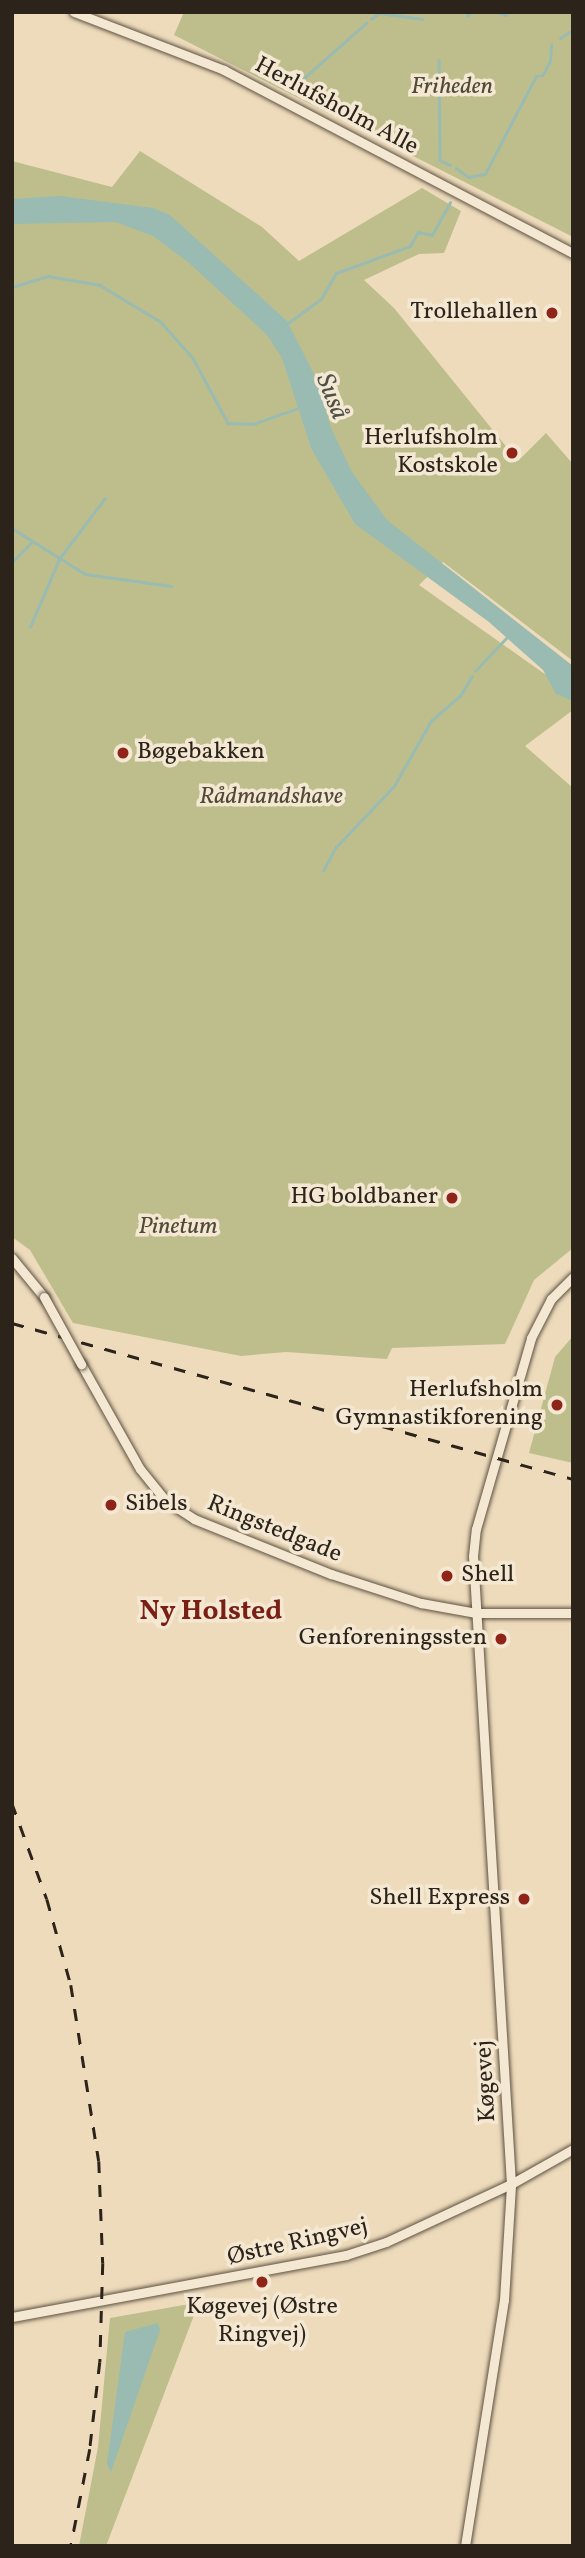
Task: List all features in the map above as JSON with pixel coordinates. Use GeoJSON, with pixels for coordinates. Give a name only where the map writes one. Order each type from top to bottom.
{"type":"FeatureCollection","features":[{"type":"Feature","properties":{"kind":"street","name":"Herlufsholm Alle"},"geometry":{"type":"LineString","coordinates":[[74,12],[214,65],[573,253]]}},
{"type":"Feature","properties":{"kind":"street","name":"Ringstedgade"},"geometry":{"type":"LineString","coordinates":[[12,1258],[44,1297],[140,1469],[179,1510],[217,1530],[386,1594],[476,1613],[573,1613]]}},
{"type":"Feature","properties":{"kind":"street"},"geometry":{"type":"LineString","coordinates":[[476,1613],[476,1528],[526,1353],[540,1317],[573,1277]]}},
{"type":"Feature","properties":{"kind":"street","name":"Køgevej"},"geometry":{"type":"LineString","coordinates":[[465,2546],[502,2313],[511,2184],[476,1613]]}},
{"type":"Feature","properties":{"kind":"street","name":"Østre Ringvej"},"geometry":{"type":"LineString","coordinates":[[12,2317],[346,2255],[386,2242],[511,2184],[573,2149]]}},
{"type":"Feature","properties":{"kind":"green space","name":"Friheden"},"geometry":{"type":"Polygon","coordinates":[[[184,12],[573,12],[573,237],[174,35],[184,12]]]}},
{"type":"Feature","properties":{"kind":"green space","name":"Rådmandshave"},"geometry":{"type":"Polygon","coordinates":[[[140,151],[262,227],[299,261],[422,188],[461,211],[444,253],[419,254],[364,280],[394,308],[518,461],[546,433],[573,464],[573,661],[443,562],[419,585],[573,694],[573,710],[525,746],[573,788],[573,1248],[534,1280],[505,1344],[392,1348],[387,1359],[286,1352],[241,1356],[73,1323],[30,1250],[12,1237],[12,161],[112,187],[140,151]]]}},
{"type":"Feature","properties":{"kind":"green space","name":"Herlufsholm Gymnastikforening"},"geometry":{"type":"Polygon","coordinates":[[[573,1336],[573,1463],[529,1453],[555,1357],[573,1336]]]}},
{"type":"Feature","properties":{"kind":"green space"},"geometry":{"type":"Polygon","coordinates":[[[195,2303],[196,2310],[106,2546],[79,2546],[98,2447],[110,2318],[195,2303]]]}},
{"type":"Feature","properties":{"kind":"water"},"geometry":{"type":"Polygon","coordinates":[[[60,196],[153,208],[170,215],[287,321],[317,380],[331,428],[352,472],[387,520],[573,666],[573,701],[556,694],[543,670],[489,622],[355,524],[311,448],[282,358],[267,335],[189,263],[153,236],[115,222],[12,224],[12,199],[60,196]]]}},
{"type":"Feature","properties":{"kind":"water"},"geometry":{"type":"Polygon","coordinates":[[[158,2323],[160,2330],[111,2472],[107,2464],[125,2332],[158,2323]]]}},
{"type":"Feature","properties":{"kind":"waterway"},"geometry":{"type":"LineString","coordinates":[[467,16],[471,12]]}},
{"type":"Feature","properties":{"kind":"waterway"},"geometry":{"type":"LineString","coordinates":[[497,12],[507,15]]}},
{"type":"Feature","properties":{"kind":"waterway"},"geometry":{"type":"LineString","coordinates":[[371,19],[379,13],[423,19]]}},
{"type":"Feature","properties":{"kind":"waterway"},"geometry":{"type":"LineString","coordinates":[[295,86],[366,23]]}},
{"type":"Feature","properties":{"kind":"waterway"},"geometry":{"type":"LineString","coordinates":[[560,38],[573,30]]}},
{"type":"Feature","properties":{"kind":"waterway"},"geometry":{"type":"LineString","coordinates":[[456,168],[469,177],[485,174],[536,76],[542,76],[550,61],[551,45]]}},
{"type":"Feature","properties":{"kind":"waterway"},"geometry":{"type":"LineString","coordinates":[[439,60],[440,160],[450,165]]}},
{"type":"Feature","properties":{"kind":"waterway"},"geometry":{"type":"LineString","coordinates":[[419,77],[438,92]]}},
{"type":"Feature","properties":{"kind":"waterway"},"geometry":{"type":"LineString","coordinates":[[288,323],[321,299],[336,273],[410,246],[418,232],[432,235],[450,203]]}},
{"type":"Feature","properties":{"kind":"waterway"},"geometry":{"type":"LineString","coordinates":[[12,287],[48,276],[100,285],[161,322],[193,358],[228,423],[253,424],[301,407]]}},
{"type":"Feature","properties":{"kind":"waterway"},"geometry":{"type":"LineString","coordinates":[[30,627],[59,559],[105,498]]}},
{"type":"Feature","properties":{"kind":"waterway"},"geometry":{"type":"LineString","coordinates":[[12,528],[85,574],[171,586]]}},
{"type":"Feature","properties":{"kind":"waterway"},"geometry":{"type":"LineString","coordinates":[[12,562],[32,542]]}},
{"type":"Feature","properties":{"kind":"waterway"},"geometry":{"type":"LineString","coordinates":[[475,671],[509,635]]}},
{"type":"Feature","properties":{"kind":"waterway"},"geometry":{"type":"LineString","coordinates":[[323,871],[336,847],[394,786],[431,721],[460,696],[472,676]]}},
{"type":"Feature","properties":{"kind":"railway"},"geometry":{"type":"LineString","coordinates":[[12,1323],[573,1479]]}},
{"type":"Feature","properties":{"kind":"railway"},"geometry":{"type":"LineString","coordinates":[[12,1803],[47,1899],[71,1985],[99,2161],[103,2263],[100,2362],[90,2449],[71,2546]]}},
{"type":"Feature","properties":{"kind":"place","name":"Trollehallen"},"geometry":{"type":"Point","coordinates":[552,313]}},
{"type":"Feature","properties":{"kind":"place","name":"Herlufsholm Kostskole"},"geometry":{"type":"Point","coordinates":[512,453]}},
{"type":"Feature","properties":{"kind":"place","name":"Bøgebakken"},"geometry":{"type":"Point","coordinates":[123,753]}},
{"type":"Feature","properties":{"kind":"place","name":"HG boldbaner"},"geometry":{"type":"Point","coordinates":[452,1198]}},
{"type":"Feature","properties":{"kind":"place","name":"Herlufsholm Gymnastikforening"},"geometry":{"type":"Point","coordinates":[557,1405]}},
{"type":"Feature","properties":{"kind":"place","name":"Sibels"},"geometry":{"type":"Point","coordinates":[111,1505]}},
{"type":"Feature","properties":{"kind":"place","name":"Shell"},"geometry":{"type":"Point","coordinates":[447,1576]}},
{"type":"Feature","properties":{"kind":"place","name":"Genforeningssten"},"geometry":{"type":"Point","coordinates":[501,1639]}},
{"type":"Feature","properties":{"kind":"place","name":"Shell Express"},"geometry":{"type":"Point","coordinates":[524,1899]}},
{"type":"Feature","properties":{"kind":"place","name":"Køgevej (Østre Ringvej)"},"geometry":{"type":"Point","coordinates":[262,2282]}},
{"type":"Feature","properties":{"kind":"district","name":"Ny Holsted"},"geometry":{"type":"Point","coordinates":[211,1612]}},
{"type":"Feature","properties":{"kind":"water label","name":"Suså"},"geometry":{"type":"Point","coordinates":[331,397]}},
{"type":"Feature","properties":{"kind":"park label","name":"Pinetum"},"geometry":{"type":"Point","coordinates":[178,1228]}}]}
